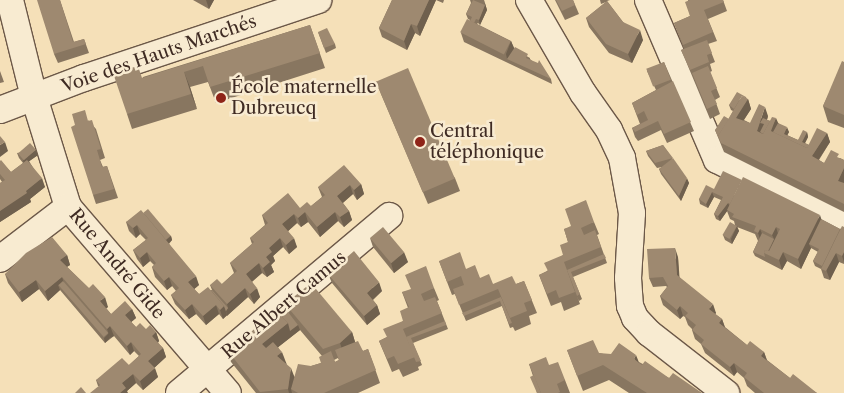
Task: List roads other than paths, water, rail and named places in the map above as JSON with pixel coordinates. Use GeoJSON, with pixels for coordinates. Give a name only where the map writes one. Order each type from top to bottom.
{"type":"FeatureCollection","features":[{"type":"Feature","properties":{"kind":"street","name":"Rue André Gide"},"geometry":{"type":"LineString","coordinates":[[10,0],[34,97],[68,208],[228,393]]}},
{"type":"Feature","properties":{"kind":"street","name":"Voie des Hauts Marchés"},"geometry":{"type":"LineString","coordinates":[[0,110],[318,0]]}},
{"type":"Feature","properties":{"kind":"street"},"geometry":{"type":"LineString","coordinates":[[529,0],[583,94],[609,130],[622,158],[632,213],[628,278],[630,306],[635,318],[649,333],[726,393]]}},
{"type":"Feature","properties":{"kind":"street"},"geometry":{"type":"LineString","coordinates":[[648,0],[717,160],[844,223]]}},
{"type":"Feature","properties":{"kind":"street"},"geometry":{"type":"LineString","coordinates":[[0,259],[68,208]]}},
{"type":"Feature","properties":{"kind":"street","name":"Rue Albert Camus"},"geometry":{"type":"LineString","coordinates":[[180,393],[388,216]]}},
{"type":"Feature","properties":{"kind":"place","name":"École maternelle Dubreucq"},"geometry":{"type":"Point","coordinates":[221,98]}},
{"type":"Feature","properties":{"kind":"place","name":"Central téléphonique"},"geometry":{"type":"Point","coordinates":[420,142]}}]}
